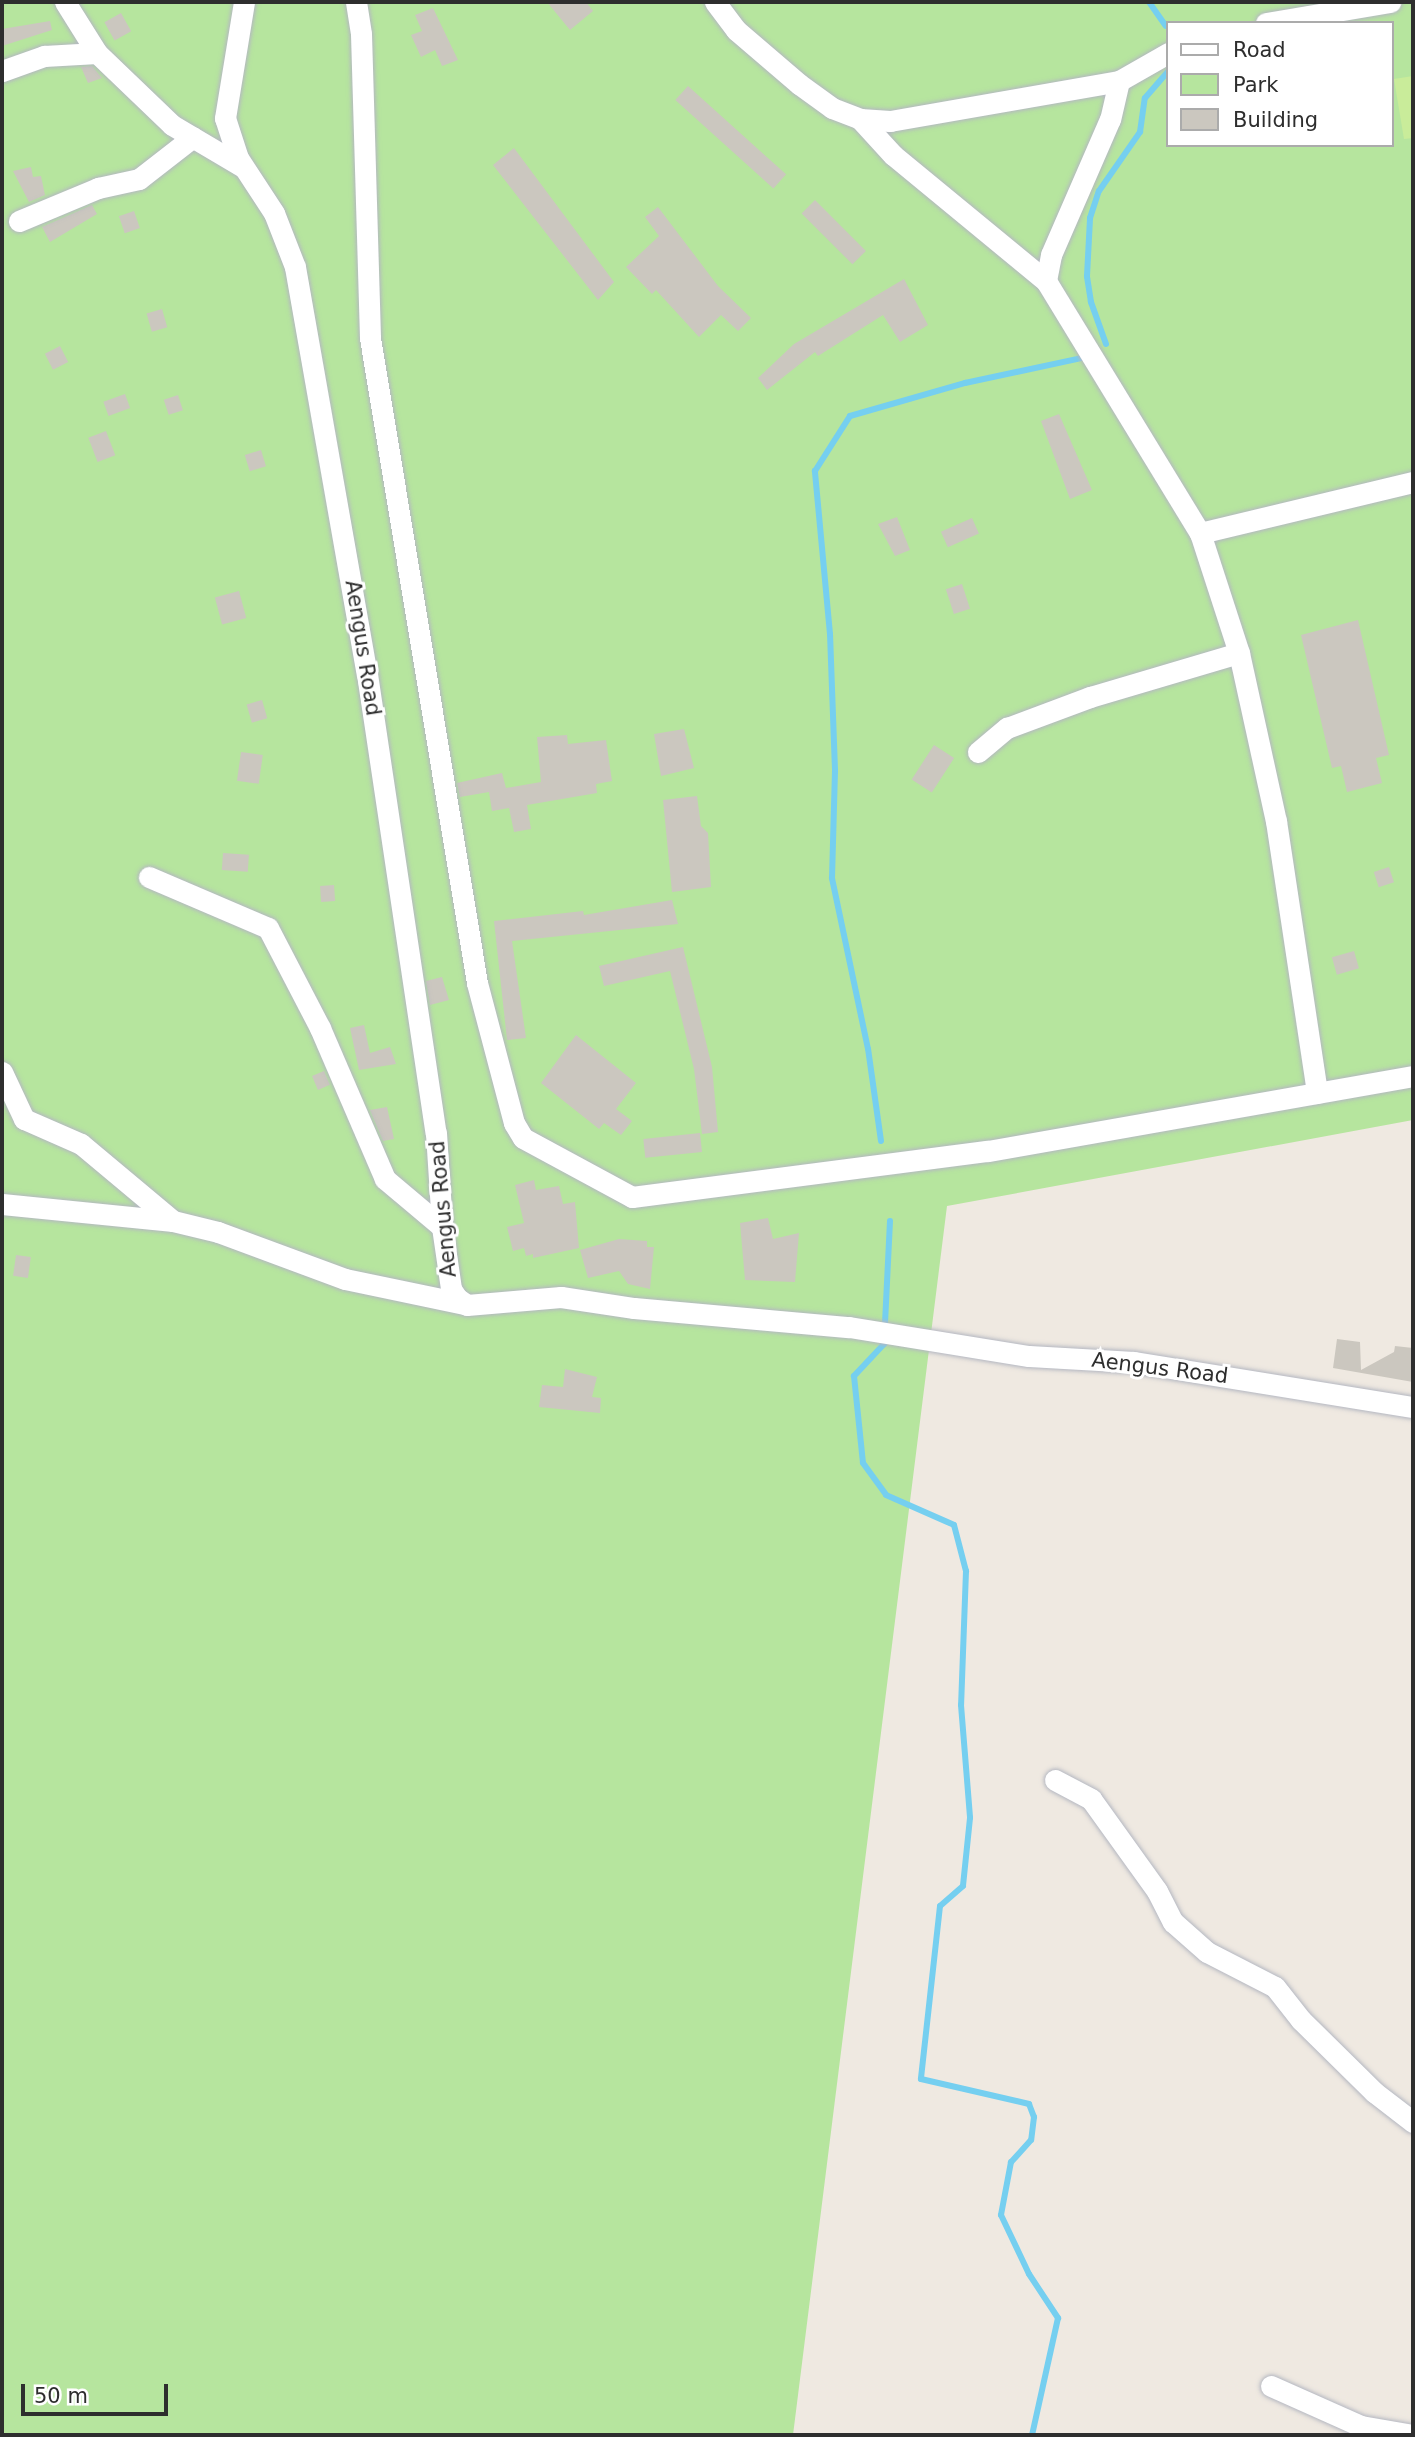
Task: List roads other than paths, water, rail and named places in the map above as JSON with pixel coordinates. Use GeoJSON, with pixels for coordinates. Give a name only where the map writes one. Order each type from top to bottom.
{"type":"FeatureCollection","features":[{"type":"Feature","properties":{"kind":"street"},"geometry":{"type":"LineString","coordinates":[[65,2],[97,53],[158,113],[243,167]]}},
{"type":"Feature","properties":{"kind":"street","name":"Aengus Road"},"geometry":{"type":"LineString","coordinates":[[244,2],[225,118],[243,167],[274,213],[291,254],[340,505],[436,1133],[442,1227],[451,1289],[467,1305]]}},
{"type":"Feature","properties":{"kind":"street"},"geometry":{"type":"LineString","coordinates":[[356,2],[361,34],[370,338],[477,983],[514,1123],[523,1138],[632,1197],[988,1151],[1413,1076]]}},
{"type":"Feature","properties":{"kind":"street"},"geometry":{"type":"LineString","coordinates":[[715,2],[736,30],[799,83],[832,108],[860,120],[890,121],[1119,81],[1166,54]]}},
{"type":"Feature","properties":{"kind":"street"},"geometry":{"type":"LineString","coordinates":[[1273,21],[1317,8],[1390,2]]}},
{"type":"Feature","properties":{"kind":"street"},"geometry":{"type":"LineString","coordinates":[[2,71],[44,55],[97,53]]}},
{"type":"Feature","properties":{"kind":"street"},"geometry":{"type":"LineString","coordinates":[[1046,281],[1051,255],[1110,119],[1119,81]]}},
{"type":"Feature","properties":{"kind":"street"},"geometry":{"type":"LineString","coordinates":[[860,120],[893,155],[1046,281],[1058,307],[1200,533],[1239,653],[1280,843],[1317,1093]]}},
{"type":"Feature","properties":{"kind":"street"},"geometry":{"type":"LineString","coordinates":[[19,221],[97,188],[139,179],[192,137]]}},
{"type":"Feature","properties":{"kind":"street"},"geometry":{"type":"LineString","coordinates":[[1200,533],[1413,482]]}},
{"type":"Feature","properties":{"kind":"street"},"geometry":{"type":"LineString","coordinates":[[978,752],[1007,728],[1090,697],[1239,653]]}},
{"type":"Feature","properties":{"kind":"street"},"geometry":{"type":"LineString","coordinates":[[149,877],[268,928],[320,1028],[385,1179],[442,1227]]}},
{"type":"Feature","properties":{"kind":"street"},"geometry":{"type":"LineString","coordinates":[[2,1072],[24,1119],[81,1144],[173,1221]]}},
{"type":"Feature","properties":{"kind":"street","name":"Aengus Road"},"geometry":{"type":"LineString","coordinates":[[2,1204],[173,1221],[218,1232],[345,1279],[467,1305],[561,1297],[871,1330],[1029,1356],[1134,1362],[1413,1407]]}},
{"type":"Feature","properties":{"kind":"street"},"geometry":{"type":"LineString","coordinates":[[1055,1780],[1091,1799],[1157,1891],[1172,1922],[1198,1940],[1206,1952],[1275,1987],[1301,2020],[1374,2092],[1413,2122]]}},
{"type":"Feature","properties":{"kind":"street"},"geometry":{"type":"LineString","coordinates":[[1271,2386],[1361,2426],[1413,2435]]}},
{"type":"Feature","properties":{"kind":"waterway"},"geometry":{"type":"LineString","coordinates":[[1149,2],[1166,26]]}},
{"type":"Feature","properties":{"kind":"waterway"},"geometry":{"type":"LineString","coordinates":[[1106,344],[1091,302],[1087,276],[1090,218],[1099,191],[1140,132],[1145,98],[1166,74]]}},
{"type":"Feature","properties":{"kind":"waterway"},"geometry":{"type":"LineString","coordinates":[[881,1141],[868,1049],[832,878],[835,770],[830,634],[815,471],[850,416],[965,383],[1082,358]]}},
{"type":"Feature","properties":{"kind":"waterway"},"geometry":{"type":"LineString","coordinates":[[890,1221],[884,1344],[854,1376],[863,1463],[886,1495],[954,1525],[966,1571],[961,1705],[970,1818],[963,1886],[940,1906],[921,2079],[1029,2104],[1034,2117],[1031,2140],[1011,2162],[1001,2215],[1029,2274],[1058,2318],[1032,2435]]}}]}
